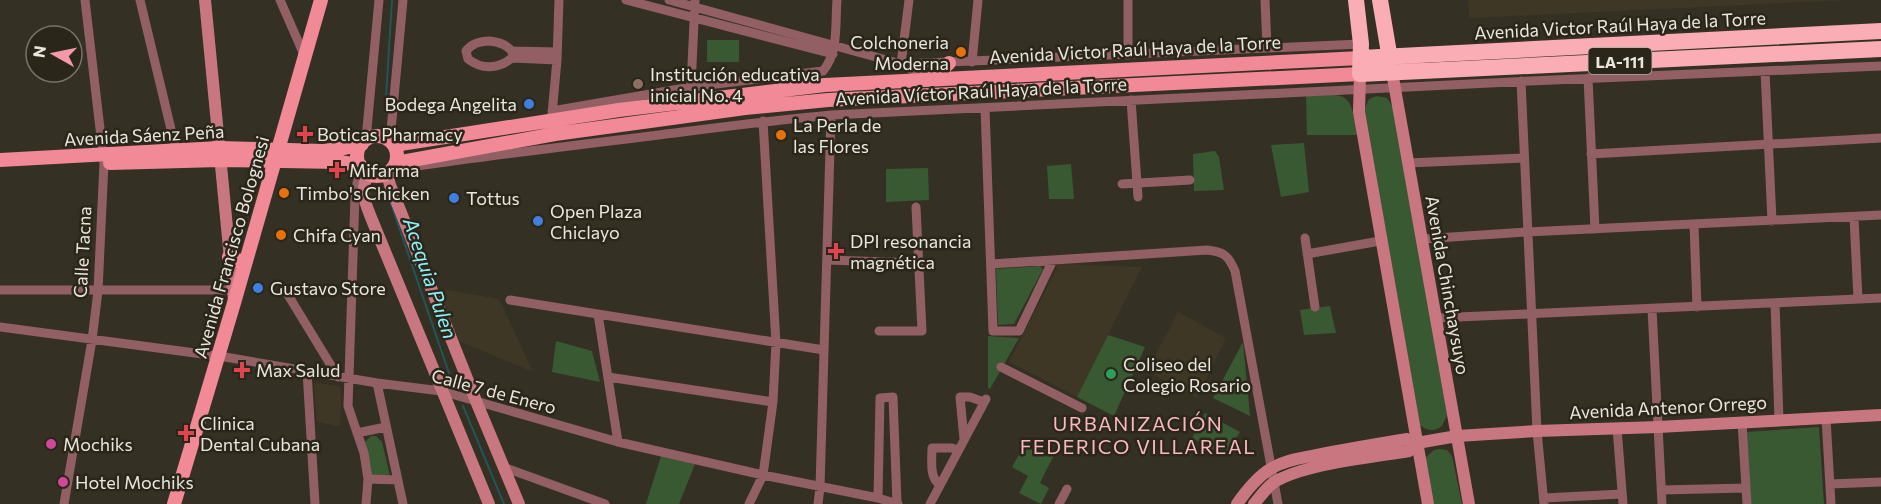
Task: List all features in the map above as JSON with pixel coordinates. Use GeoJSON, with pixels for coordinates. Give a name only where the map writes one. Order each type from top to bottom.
{"type":"FeatureCollection","features":[{"type":"Feature","properties":{"kind":"highway"},"geometry":{"type":"LineString","coordinates":[[1356,0],[1360,66]]}},
{"type":"Feature","properties":{"kind":"highway"},"geometry":{"type":"LineString","coordinates":[[1380,0],[1392,72]]}},
{"type":"Feature","properties":{"kind":"highway","name":"Avenida Victor Raúl Haya de la Torre"},"geometry":{"type":"LineString","coordinates":[[1392,72],[1881,31]]}},
{"type":"Feature","properties":{"kind":"highway","name":"Avenida Victor Raúl Haya de la Torre"},"geometry":{"type":"LineString","coordinates":[[1360,66],[1392,72],[1881,49]]}},
{"type":"Feature","properties":{"kind":"main road","name":"Avenida Francisco Bolognesi"},"geometry":{"type":"LineString","coordinates":[[235,303],[280,156],[321,0]]}},
{"type":"Feature","properties":{"kind":"main road","name":"Avenida Francisco Bolognesi"},"geometry":{"type":"LineString","coordinates":[[184,504],[246,260],[330,0]]}},
{"type":"Feature","properties":{"kind":"main road"},"geometry":{"type":"LineString","coordinates":[[931,79],[949,63]]}},
{"type":"Feature","properties":{"kind":"main road","name":"Avenida Victor Raúl Haya de la Torre"},"geometry":{"type":"LineString","coordinates":[[392,143],[670,97],[931,79],[1360,66]]}},
{"type":"Feature","properties":{"kind":"main road","name":"Avenida Victor Raúl Haya de la Torre"},"geometry":{"type":"LineString","coordinates":[[391,168],[555,134],[828,99],[1360,66]]}},
{"type":"Feature","properties":{"kind":"main road"},"geometry":{"type":"LineString","coordinates":[[379,136],[392,143],[397,157],[391,168],[381,175],[363,169],[358,154],[364,142],[379,136]]}},
{"type":"Feature","properties":{"kind":"main road","name":"Avenida Sáenz Peña"},"geometry":{"type":"LineString","coordinates":[[280,156],[340,149],[364,142]]}},
{"type":"Feature","properties":{"kind":"main road","name":"Avenida Sáenz Peña"},"geometry":{"type":"LineString","coordinates":[[0,170],[176,150],[280,156],[339,162],[363,169]]}},
{"type":"Feature","properties":{"kind":"main road","name":"Avenida Sáenz Peña"},"geometry":{"type":"LineString","coordinates":[[0,160],[219,154]]}},
{"type":"Feature","properties":{"kind":"main road"},"geometry":{"type":"LineString","coordinates":[[229,257],[237,261],[246,260]]}},
{"type":"Feature","properties":{"kind":"main road","name":"Avenida Francisco Bolognesi"},"geometry":{"type":"LineString","coordinates":[[174,504],[221,357]]}},
{"type":"Feature","properties":{"kind":"street","name":"Calle Tacna"},"geometry":{"type":"LineString","coordinates":[[64,504],[98,291],[104,158],[85,0]]}},
{"type":"Feature","properties":{"kind":"street"},"geometry":{"type":"LineString","coordinates":[[140,0],[176,150]]}},
{"type":"Feature","properties":{"kind":"street"},"geometry":{"type":"LineString","coordinates":[[0,290],[98,291],[235,303],[205,0]]}},
{"type":"Feature","properties":{"kind":"street"},"geometry":{"type":"LineString","coordinates":[[280,0],[305,57]]}},
{"type":"Feature","properties":{"kind":"street"},"geometry":{"type":"LineString","coordinates":[[364,142],[379,0]]}},
{"type":"Feature","properties":{"kind":"street"},"geometry":{"type":"LineString","coordinates":[[392,143],[404,0]]}},
{"type":"Feature","properties":{"kind":"street"},"geometry":{"type":"LineString","coordinates":[[552,115],[559,0]]}},
{"type":"Feature","properties":{"kind":"street"},"geometry":{"type":"LineString","coordinates":[[626,0],[694,18],[901,64],[1267,48],[1360,66],[1359,112],[1380,241],[1421,442],[1428,504]]}},
{"type":"Feature","properties":{"kind":"street"},"geometry":{"type":"LineString","coordinates":[[669,0],[695,3],[834,50]]}},
{"type":"Feature","properties":{"kind":"street"},"geometry":{"type":"LineString","coordinates":[[834,50],[837,0]]}},
{"type":"Feature","properties":{"kind":"street"},"geometry":{"type":"LineString","coordinates":[[901,64],[909,0]]}},
{"type":"Feature","properties":{"kind":"street"},"geometry":{"type":"LineString","coordinates":[[972,62],[978,0]]}},
{"type":"Feature","properties":{"kind":"street"},"geometry":{"type":"LineString","coordinates":[[1128,0],[1128,55]]}},
{"type":"Feature","properties":{"kind":"street"},"geometry":{"type":"LineString","coordinates":[[1265,0],[1267,48]]}},
{"type":"Feature","properties":{"kind":"street"},"geometry":{"type":"LineString","coordinates":[[691,87],[695,3]]}},
{"type":"Feature","properties":{"kind":"street","name":"Avenida Víctor Raúl Haya de la Torre"},"geometry":{"type":"LineString","coordinates":[[670,97],[691,87],[823,71],[830,63],[834,50]]}},
{"type":"Feature","properties":{"kind":"street"},"geometry":{"type":"LineString","coordinates":[[512,55],[557,56]]}},
{"type":"Feature","properties":{"kind":"street"},"geometry":{"type":"LineString","coordinates":[[901,64],[931,79]]}},
{"type":"Feature","properties":{"kind":"street","name":"Avenida Víctor Raúl Haya de la Torre"},"geometry":{"type":"LineString","coordinates":[[391,168],[764,121],[831,115],[1131,100],[1360,66],[1392,72],[1521,81],[1881,66]]}},
{"type":"Feature","properties":{"kind":"street"},"geometry":{"type":"LineString","coordinates":[[1765,71],[1772,222]]}},
{"type":"Feature","properties":{"kind":"street","name":"Avenida Chinchaysuyo"},"geometry":{"type":"LineString","coordinates":[[1392,72],[1436,318],[1453,437],[1469,504]]}},
{"type":"Feature","properties":{"kind":"street"},"geometry":{"type":"LineString","coordinates":[[1588,78],[1595,229]]}},
{"type":"Feature","properties":{"kind":"street"},"geometry":{"type":"LineString","coordinates":[[1521,81],[1537,431],[1544,501],[1623,499],[1617,428]]}},
{"type":"Feature","properties":{"kind":"street"},"geometry":{"type":"LineString","coordinates":[[1131,100],[1138,198]]}},
{"type":"Feature","properties":{"kind":"street"},"geometry":{"type":"LineString","coordinates":[[985,108],[993,331],[1019,331],[1053,260]]}},
{"type":"Feature","properties":{"kind":"street"},"geometry":{"type":"LineString","coordinates":[[818,504],[828,260],[831,115]]}},
{"type":"Feature","properties":{"kind":"street"},"geometry":{"type":"LineString","coordinates":[[749,504],[763,475],[773,402],[776,343],[764,121]]}},
{"type":"Feature","properties":{"kind":"street"},"geometry":{"type":"LineString","coordinates":[[1591,154],[1881,138]]}},
{"type":"Feature","properties":{"kind":"street"},"geometry":{"type":"LineString","coordinates":[[1408,163],[1524,158]]}},
{"type":"Feature","properties":{"kind":"street"},"geometry":{"type":"LineString","coordinates":[[391,168],[390,185],[519,504]]}},
{"type":"Feature","properties":{"kind":"street"},"geometry":{"type":"LineString","coordinates":[[363,169],[357,183],[355,197],[348,406],[364,453],[368,480],[366,504]]}},
{"type":"Feature","properties":{"kind":"street"},"geometry":{"type":"LineString","coordinates":[[363,169],[364,200],[489,504]]}},
{"type":"Feature","properties":{"kind":"street"},"geometry":{"type":"LineString","coordinates":[[1122,184],[1190,180]]}},
{"type":"Feature","properties":{"kind":"street"},"geometry":{"type":"LineString","coordinates":[[879,331],[922,331],[916,207]]}},
{"type":"Feature","properties":{"kind":"street"},"geometry":{"type":"LineString","coordinates":[[1422,239],[1881,215]]}},
{"type":"Feature","properties":{"kind":"street"},"geometry":{"type":"LineString","coordinates":[[1854,217],[1858,299]]}},
{"type":"Feature","properties":{"kind":"street"},"geometry":{"type":"LineString","coordinates":[[1694,224],[1697,307]]}},
{"type":"Feature","properties":{"kind":"street"},"geometry":{"type":"LineString","coordinates":[[1305,238],[1315,307]]}},
{"type":"Feature","properties":{"kind":"street"},"geometry":{"type":"LineString","coordinates":[[1307,254],[1380,241]]}},
{"type":"Feature","properties":{"kind":"street"},"geometry":{"type":"LineString","coordinates":[[991,264],[1206,250],[1223,253],[1230,260],[1235,271],[1278,504]]}},
{"type":"Feature","properties":{"kind":"street"},"geometry":{"type":"LineString","coordinates":[[828,260],[918,263]]}},
{"type":"Feature","properties":{"kind":"street"},"geometry":{"type":"LineString","coordinates":[[285,291],[338,376]]}},
{"type":"Feature","properties":{"kind":"street"},"geometry":{"type":"LineString","coordinates":[[1436,318],[1881,297]]}},
{"type":"Feature","properties":{"kind":"street"},"geometry":{"type":"LineString","coordinates":[[510,300],[824,350]]}},
{"type":"Feature","properties":{"kind":"street"},"geometry":{"type":"LineString","coordinates":[[1775,303],[1779,420]]}},
{"type":"Feature","properties":{"kind":"street"},"geometry":{"type":"LineString","coordinates":[[1652,309],[1662,504]]}},
{"type":"Feature","properties":{"kind":"street"},"geometry":{"type":"LineString","coordinates":[[598,314],[618,442]]}},
{"type":"Feature","properties":{"kind":"street","name":"Calle 7 de Enero"},"geometry":{"type":"LineString","coordinates":[[0,327],[221,357],[377,383],[441,391],[618,442],[898,504]]}},
{"type":"Feature","properties":{"kind":"street"},"geometry":{"type":"LineString","coordinates":[[1001,367],[1082,408]]}},
{"type":"Feature","properties":{"kind":"street"},"geometry":{"type":"LineString","coordinates":[[307,371],[315,504]]}},
{"type":"Feature","properties":{"kind":"street"},"geometry":{"type":"LineString","coordinates":[[608,377],[773,402]]}},
{"type":"Feature","properties":{"kind":"street"},"geometry":{"type":"LineString","coordinates":[[377,383],[403,504]]}},
{"type":"Feature","properties":{"kind":"street"},"geometry":{"type":"LineString","coordinates":[[878,498],[880,398],[893,397],[898,504]]}},
{"type":"Feature","properties":{"kind":"street"},"geometry":{"type":"LineString","coordinates":[[930,504],[985,400],[960,397],[964,439]]}},
{"type":"Feature","properties":{"kind":"street","name":"Avenida Antenor Orrego"},"geometry":{"type":"LineString","coordinates":[[1328,459],[1409,451],[1421,442],[1453,437],[1881,415]]}},
{"type":"Feature","properties":{"kind":"street"},"geometry":{"type":"LineString","coordinates":[[1826,418],[1831,504]]}},
{"type":"Feature","properties":{"kind":"street"},"geometry":{"type":"LineString","coordinates":[[1742,422],[1747,504]]}},
{"type":"Feature","properties":{"kind":"street"},"geometry":{"type":"LineString","coordinates":[[357,433],[386,427]]}},
{"type":"Feature","properties":{"kind":"street"},"geometry":{"type":"LineString","coordinates":[[880,442],[895,448]]}},
{"type":"Feature","properties":{"kind":"street"},"geometry":{"type":"LineString","coordinates":[[940,485],[934,477],[932,448],[958,450]]}},
{"type":"Feature","properties":{"kind":"street"},"geometry":{"type":"LineString","coordinates":[[1237,504],[1252,485],[1272,468],[1299,459],[1328,459]]}},
{"type":"Feature","properties":{"kind":"street"},"geometry":{"type":"LineString","coordinates":[[1254,504],[1274,482],[1328,459]]}},
{"type":"Feature","properties":{"kind":"street"},"geometry":{"type":"LineString","coordinates":[[503,467],[605,504]]}},
{"type":"Feature","properties":{"kind":"street"},"geometry":{"type":"LineString","coordinates":[[368,480],[398,480]]}},
{"type":"Feature","properties":{"kind":"street"},"geometry":{"type":"LineString","coordinates":[[1830,484],[1881,482]]}},
{"type":"Feature","properties":{"kind":"street"},"geometry":{"type":"LineString","coordinates":[[1661,490],[1746,488]]}},
{"type":"Feature","properties":{"kind":"street"},"geometry":{"type":"LineString","coordinates":[[1059,504],[1068,489]]}},
{"type":"Feature","properties":{"kind":"shaded area"},"geometry":{"type":"Polygon","coordinates":[[[1468,0],[1847,0],[1469,18],[1468,0]]]}},
{"type":"Feature","properties":{"kind":"shaded area"},"geometry":{"type":"Polygon","coordinates":[[[1059,264],[1142,267],[1077,397],[1009,362],[1059,264]]]}},
{"type":"Feature","properties":{"kind":"shaded area"},"geometry":{"type":"Polygon","coordinates":[[[436,288],[499,299],[533,372],[456,340],[436,288]]]}},
{"type":"Feature","properties":{"kind":"shaded area"},"geometry":{"type":"Polygon","coordinates":[[[1178,312],[1226,338],[1197,398],[1147,371],[1178,312]]]}},
{"type":"Feature","properties":{"kind":"shaded area"},"geometry":{"type":"Polygon","coordinates":[[[316,383],[339,386],[341,389],[340,426],[317,422],[314,385],[316,383]]]}},
{"type":"Feature","properties":{"kind":"green space"},"geometry":{"type":"Polygon","coordinates":[[[707,40],[739,40],[739,62],[707,62],[707,40]]]}},
{"type":"Feature","properties":{"kind":"green space"},"geometry":{"type":"Polygon","coordinates":[[[1306,95],[1331,95],[1345,98],[1352,110],[1358,135],[1307,135],[1306,95]]]}},
{"type":"Feature","properties":{"kind":"green space"},"geometry":{"type":"Polygon","coordinates":[[[1377,96],[1387,98],[1393,107],[1447,415],[1442,426],[1434,430],[1425,429],[1420,425],[1364,110],[1369,99],[1377,96]]]}},
{"type":"Feature","properties":{"kind":"green space"},"geometry":{"type":"Polygon","coordinates":[[[1304,143],[1309,192],[1281,197],[1271,145],[1304,143]]]}},
{"type":"Feature","properties":{"kind":"green space"},"geometry":{"type":"Polygon","coordinates":[[[1215,151],[1219,157],[1224,190],[1194,191],[1193,154],[1215,151]]]}},
{"type":"Feature","properties":{"kind":"green space"},"geometry":{"type":"Polygon","coordinates":[[[1071,164],[1074,199],[1049,199],[1047,166],[1071,164]]]}},
{"type":"Feature","properties":{"kind":"green space"},"geometry":{"type":"Polygon","coordinates":[[[928,168],[929,200],[886,202],[886,169],[928,168]]]}},
{"type":"Feature","properties":{"kind":"green space"},"geometry":{"type":"Polygon","coordinates":[[[1040,266],[1043,269],[1014,324],[998,325],[996,269],[1040,266]]]}},
{"type":"Feature","properties":{"kind":"green space"},"geometry":{"type":"Polygon","coordinates":[[[1330,306],[1336,333],[1304,335],[1300,310],[1330,306]]]}},
{"type":"Feature","properties":{"kind":"green space","name":"Coliseo del Colegio Rosario"},"geometry":{"type":"Polygon","coordinates":[[[1108,335],[1145,347],[1114,416],[1077,397],[1108,335]]]}},
{"type":"Feature","properties":{"kind":"green space"},"geometry":{"type":"Polygon","coordinates":[[[988,336],[1019,338],[990,389],[988,388],[988,336]]]}},
{"type":"Feature","properties":{"kind":"green space"},"geometry":{"type":"Polygon","coordinates":[[[556,341],[592,351],[600,382],[552,372],[556,341]]]}},
{"type":"Feature","properties":{"kind":"green space"},"geometry":{"type":"Polygon","coordinates":[[[1243,342],[1250,416],[1213,398],[1243,342]]]}},
{"type":"Feature","properties":{"kind":"green space"},"geometry":{"type":"Polygon","coordinates":[[[1205,413],[1240,432],[1226,456],[1192,438],[1205,413]]]}},
{"type":"Feature","properties":{"kind":"green space"},"geometry":{"type":"Polygon","coordinates":[[[1819,427],[1824,504],[1751,504],[1747,432],[1819,427]]]}},
{"type":"Feature","properties":{"kind":"green space"},"geometry":{"type":"Polygon","coordinates":[[[371,436],[376,436],[382,442],[390,476],[371,476],[364,443],[371,436]]]}},
{"type":"Feature","properties":{"kind":"green space"},"geometry":{"type":"Polygon","coordinates":[[[1026,442],[1054,455],[1040,483],[1049,488],[1041,504],[1019,493],[1028,476],[1012,467],[1026,442]]]}},
{"type":"Feature","properties":{"kind":"green space"},"geometry":{"type":"Polygon","coordinates":[[[1434,450],[1447,450],[1452,456],[1462,504],[1433,504],[1426,457],[1434,450]]]}},
{"type":"Feature","properties":{"kind":"green space"},"geometry":{"type":"Polygon","coordinates":[[[661,456],[695,464],[679,504],[646,504],[661,456]]]}},
{"type":"Feature","properties":{"kind":"waterway","name":"Acequia Pulen"},"geometry":{"type":"LineString","coordinates":[[385,113],[392,0]]}},
{"type":"Feature","properties":{"kind":"waterway","name":"Acequia Pulen"},"geometry":{"type":"LineString","coordinates":[[388,195],[453,385]]}},
{"type":"Feature","properties":{"kind":"waterway","name":"Acequia Pulen"},"geometry":{"type":"LineString","coordinates":[[463,406],[504,504]]}},
{"type":"Feature","properties":{"kind":"place","name":"Colchoneria Moderna"},"geometry":{"type":"Point","coordinates":[961,52]}},
{"type":"Feature","properties":{"kind":"place","name":"Institución educativa inicial No. 4"},"geometry":{"type":"Point","coordinates":[638,84]}},
{"type":"Feature","properties":{"kind":"place","name":"Bodega Angelita"},"geometry":{"type":"Point","coordinates":[529,104]}},
{"type":"Feature","properties":{"kind":"place","name":"Boticas Pharmacy"},"geometry":{"type":"Point","coordinates":[305,134]}},
{"type":"Feature","properties":{"kind":"place","name":"La Perla de las Flores"},"geometry":{"type":"Point","coordinates":[781,135]}},
{"type":"Feature","properties":{"kind":"place","name":"Mifarma"},"geometry":{"type":"Point","coordinates":[337,170]}},
{"type":"Feature","properties":{"kind":"place","name":"Timbo's Chicken"},"geometry":{"type":"Point","coordinates":[284,193]}},
{"type":"Feature","properties":{"kind":"place","name":"Tottus"},"geometry":{"type":"Point","coordinates":[454,198]}},
{"type":"Feature","properties":{"kind":"place","name":"Open Plaza Chiclayo"},"geometry":{"type":"Point","coordinates":[538,221]}},
{"type":"Feature","properties":{"kind":"place","name":"Chifa Cyan"},"geometry":{"type":"Point","coordinates":[281,235]}},
{"type":"Feature","properties":{"kind":"place","name":"DPI resonancia magnética"},"geometry":{"type":"Point","coordinates":[836,251]}},
{"type":"Feature","properties":{"kind":"place","name":"Gustavo Store"},"geometry":{"type":"Point","coordinates":[258,288]}},
{"type":"Feature","properties":{"kind":"place","name":"Max Salud"},"geometry":{"type":"Point","coordinates":[242,370]}},
{"type":"Feature","properties":{"kind":"place","name":"Coliseo del Colegio Rosario"},"geometry":{"type":"Point","coordinates":[1111,374]}},
{"type":"Feature","properties":{"kind":"place","name":"Clinica Dental Cubana"},"geometry":{"type":"Point","coordinates":[186,433]}},
{"type":"Feature","properties":{"kind":"place","name":"Mochiks"},"geometry":{"type":"Point","coordinates":[51,444]}},
{"type":"Feature","properties":{"kind":"place","name":"Hotel Mochiks"},"geometry":{"type":"Point","coordinates":[63,482]}},
{"type":"Feature","properties":{"kind":"district","name":"URBANIZACIÓN FEDERICO VILLAREAL"},"geometry":{"type":"Point","coordinates":[1138,434]}}]}
